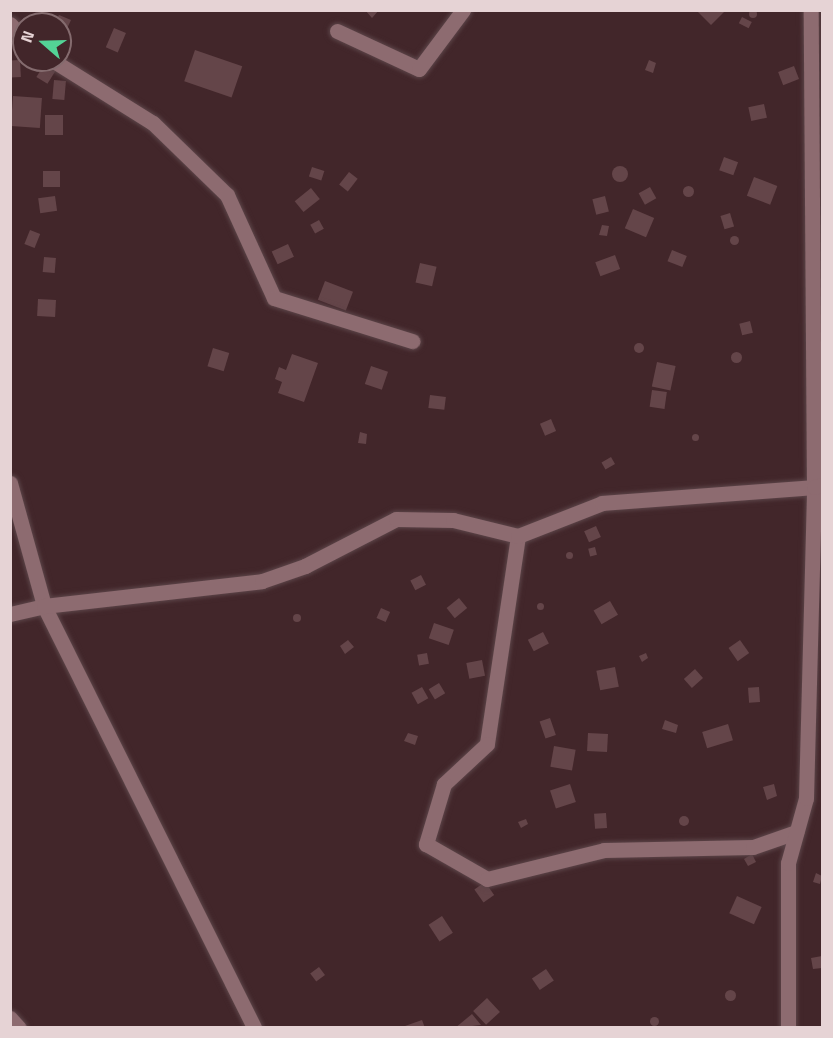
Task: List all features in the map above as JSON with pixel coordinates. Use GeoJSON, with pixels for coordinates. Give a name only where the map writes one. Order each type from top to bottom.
{"type":"FeatureCollection","features":[{"type":"Feature","properties":{"kind":"street"},"geometry":{"type":"LineString","coordinates":[[337,31],[419,69],[463,10]]}},
{"type":"Feature","properties":{"kind":"street"},"geometry":{"type":"LineString","coordinates":[[788,1028],[788,863],[806,798],[818,486],[811,10]]}},
{"type":"Feature","properties":{"kind":"street"},"geometry":{"type":"LineString","coordinates":[[71,72],[153,123],[227,195],[274,298],[412,341]]}},
{"type":"Feature","properties":{"kind":"street"},"geometry":{"type":"LineString","coordinates":[[10,483],[44,606],[254,1028]]}},
{"type":"Feature","properties":{"kind":"street"},"geometry":{"type":"LineString","coordinates":[[10,614],[44,606],[262,581],[305,566],[396,519],[453,520],[518,536],[602,503],[818,486]]}},
{"type":"Feature","properties":{"kind":"street"},"geometry":{"type":"LineString","coordinates":[[518,536],[487,744],[444,784],[426,844],[487,879],[604,850],[753,847],[796,832]]}},
{"type":"Feature","properties":{"kind":"street"},"geometry":{"type":"LineString","coordinates":[[10,1018],[19,1028]]}},
{"type":"Feature","properties":{"kind":"building"},"geometry":{"type":"Polygon","coordinates":[[[365,10],[379,10],[372,18],[365,10]]]}},
{"type":"Feature","properties":{"kind":"building"},"geometry":{"type":"Polygon","coordinates":[[[696,10],[722,10],[724,12],[711,25],[696,10]]]}},
{"type":"Feature","properties":{"kind":"building"},"geometry":{"type":"Polygon","coordinates":[[[753,10],[757,14],[753,18],[749,14],[753,10]]]}},
{"type":"Feature","properties":{"kind":"building"},"geometry":{"type":"Polygon","coordinates":[[[742,17],[752,22],[749,28],[739,23],[742,17]]]}},
{"type":"Feature","properties":{"kind":"building"},"geometry":{"type":"Polygon","coordinates":[[[114,28],[126,33],[118,52],[106,47],[114,28]]]}},
{"type":"Feature","properties":{"kind":"building"},"geometry":{"type":"Polygon","coordinates":[[[195,50],[242,66],[232,97],[184,81],[195,50]]]}},
{"type":"Feature","properties":{"kind":"building"},"geometry":{"type":"Polygon","coordinates":[[[12,60],[12,72],[21,72],[21,77],[11,78],[10,61],[12,60]]]}},
{"type":"Feature","properties":{"kind":"building"},"geometry":{"type":"Polygon","coordinates":[[[649,60],[656,63],[653,73],[645,70],[649,60]]]}},
{"type":"Feature","properties":{"kind":"building"},"geometry":{"type":"Polygon","coordinates":[[[794,66],[799,79],[783,85],[778,72],[794,66]]]}},
{"type":"Feature","properties":{"kind":"building"},"geometry":{"type":"Polygon","coordinates":[[[40,72],[55,72],[47,84],[36,77],[40,72]]]}},
{"type":"Feature","properties":{"kind":"building"},"geometry":{"type":"Polygon","coordinates":[[[54,80],[66,81],[64,100],[52,99],[54,80]]]}},
{"type":"Feature","properties":{"kind":"building"},"geometry":{"type":"Polygon","coordinates":[[[13,96],[42,98],[40,128],[11,126],[13,96]]]}},
{"type":"Feature","properties":{"kind":"building"},"geometry":{"type":"Polygon","coordinates":[[[764,104],[767,118],[751,121],[748,107],[764,104]]]}},
{"type":"Feature","properties":{"kind":"building"},"geometry":{"type":"Polygon","coordinates":[[[45,115],[63,115],[63,135],[45,135],[45,115]]]}},
{"type":"Feature","properties":{"kind":"building"},"geometry":{"type":"Polygon","coordinates":[[[724,157],[738,162],[733,175],[719,170],[724,157]]]}},
{"type":"Feature","properties":{"kind":"building"},"geometry":{"type":"Polygon","coordinates":[[[620,166],[626,168],[628,174],[626,180],[620,182],[614,180],[612,174],[614,168],[620,166]]]}},
{"type":"Feature","properties":{"kind":"building"},"geometry":{"type":"Polygon","coordinates":[[[312,167],[324,171],[321,181],[309,177],[312,167]]]}},
{"type":"Feature","properties":{"kind":"building"},"geometry":{"type":"Polygon","coordinates":[[[43,171],[60,171],[60,187],[43,187],[43,171]]]}},
{"type":"Feature","properties":{"kind":"building"},"geometry":{"type":"Polygon","coordinates":[[[349,172],[358,179],[348,191],[339,185],[349,172]]]}},
{"type":"Feature","properties":{"kind":"building"},"geometry":{"type":"Polygon","coordinates":[[[754,177],[777,186],[770,205],[747,196],[754,177]]]}},
{"type":"Feature","properties":{"kind":"building"},"geometry":{"type":"Polygon","coordinates":[[[688,185],[694,191],[688,197],[682,191],[688,185]]]}},
{"type":"Feature","properties":{"kind":"building"},"geometry":{"type":"Polygon","coordinates":[[[650,187],[656,198],[645,205],[639,193],[650,187]]]}},
{"type":"Feature","properties":{"kind":"building"},"geometry":{"type":"Polygon","coordinates":[[[311,188],[320,199],[303,212],[295,201],[311,188]]]}},
{"type":"Feature","properties":{"kind":"building"},"geometry":{"type":"Polygon","coordinates":[[[55,196],[57,211],[40,213],[38,198],[55,196]]]}},
{"type":"Feature","properties":{"kind":"building"},"geometry":{"type":"Polygon","coordinates":[[[605,196],[609,212],[596,215],[592,199],[605,196]]]}},
{"type":"Feature","properties":{"kind":"building"},"geometry":{"type":"Polygon","coordinates":[[[633,209],[654,218],[646,237],[625,228],[633,209]]]}},
{"type":"Feature","properties":{"kind":"building"},"geometry":{"type":"Polygon","coordinates":[[[730,213],[734,226],[725,229],[720,216],[730,213]]]}},
{"type":"Feature","properties":{"kind":"building"},"geometry":{"type":"Polygon","coordinates":[[[319,220],[324,229],[315,234],[310,225],[319,220]]]}},
{"type":"Feature","properties":{"kind":"building"},"geometry":{"type":"Polygon","coordinates":[[[602,225],[609,226],[607,236],[599,235],[602,225]]]}},
{"type":"Feature","properties":{"kind":"building"},"geometry":{"type":"Polygon","coordinates":[[[30,230],[40,234],[35,248],[24,244],[30,230]]]}},
{"type":"Feature","properties":{"kind":"building"},"geometry":{"type":"Polygon","coordinates":[[[734,236],[738,240],[734,244],[730,240],[734,236]]]}},
{"type":"Feature","properties":{"kind":"building"},"geometry":{"type":"Polygon","coordinates":[[[288,244],[294,257],[278,264],[272,252],[288,244]]]}},
{"type":"Feature","properties":{"kind":"building"},"geometry":{"type":"Polygon","coordinates":[[[672,250],[687,256],[682,267],[668,261],[672,250]]]}},
{"type":"Feature","properties":{"kind":"building"},"geometry":{"type":"Polygon","coordinates":[[[615,255],[620,269],[600,276],[595,262],[615,255]]]}},
{"type":"Feature","properties":{"kind":"building"},"geometry":{"type":"Polygon","coordinates":[[[44,257],[56,258],[55,273],[43,272],[44,257]]]}},
{"type":"Feature","properties":{"kind":"building"},"geometry":{"type":"Polygon","coordinates":[[[420,263],[437,267],[432,286],[416,282],[420,263]]]}},
{"type":"Feature","properties":{"kind":"building"},"geometry":{"type":"Polygon","coordinates":[[[325,281],[353,292],[346,310],[318,300],[325,281]]]}},
{"type":"Feature","properties":{"kind":"building"},"geometry":{"type":"Polygon","coordinates":[[[38,299],[56,300],[55,317],[37,316],[38,299]]]}},
{"type":"Feature","properties":{"kind":"building"},"geometry":{"type":"Polygon","coordinates":[[[750,321],[753,333],[742,335],[739,324],[750,321]]]}},
{"type":"Feature","properties":{"kind":"building"},"geometry":{"type":"Polygon","coordinates":[[[639,343],[643,344],[643,352],[639,353],[635,352],[634,348],[635,344],[639,343]]]}},
{"type":"Feature","properties":{"kind":"building"},"geometry":{"type":"Polygon","coordinates":[[[213,348],[229,353],[224,371],[207,366],[213,348]]]}},
{"type":"Feature","properties":{"kind":"building"},"geometry":{"type":"Polygon","coordinates":[[[736,352],[740,353],[740,361],[736,362],[732,361],[731,357],[732,353],[736,352]]]}},
{"type":"Feature","properties":{"kind":"building"},"geometry":{"type":"Polygon","coordinates":[[[292,354],[318,363],[304,402],[278,393],[282,382],[275,379],[279,367],[286,370],[292,354]]]}},
{"type":"Feature","properties":{"kind":"building"},"geometry":{"type":"Polygon","coordinates":[[[657,362],[676,366],[670,390],[652,386],[657,362]]]}},
{"type":"Feature","properties":{"kind":"building"},"geometry":{"type":"Polygon","coordinates":[[[371,366],[388,372],[382,390],[365,384],[371,366]]]}},
{"type":"Feature","properties":{"kind":"building"},"geometry":{"type":"Polygon","coordinates":[[[652,390],[667,392],[664,409],[650,407],[652,390]]]}},
{"type":"Feature","properties":{"kind":"building"},"geometry":{"type":"Polygon","coordinates":[[[430,395],[446,397],[444,410],[428,408],[430,395]]]}},
{"type":"Feature","properties":{"kind":"building"},"geometry":{"type":"Polygon","coordinates":[[[551,419],[556,431],[545,436],[540,424],[551,419]]]}},
{"type":"Feature","properties":{"kind":"building"},"geometry":{"type":"Polygon","coordinates":[[[360,432],[367,434],[366,444],[358,443],[360,432]]]}},
{"type":"Feature","properties":{"kind":"building"},"geometry":{"type":"Polygon","coordinates":[[[695,434],[698,437],[695,440],[692,437],[695,434]]]}},
{"type":"Feature","properties":{"kind":"building"},"geometry":{"type":"Polygon","coordinates":[[[611,457],[615,464],[605,469],[601,462],[611,457]]]}},
{"type":"Feature","properties":{"kind":"building"},"geometry":{"type":"Polygon","coordinates":[[[596,526],[601,537],[589,542],[584,531],[596,526]]]}},
{"type":"Feature","properties":{"kind":"building"},"geometry":{"type":"Polygon","coordinates":[[[595,547],[597,555],[590,556],[588,549],[595,547]]]}},
{"type":"Feature","properties":{"kind":"building"},"geometry":{"type":"Polygon","coordinates":[[[569,552],[572,555],[569,558],[566,555],[569,552]]]}},
{"type":"Feature","properties":{"kind":"building"},"geometry":{"type":"Polygon","coordinates":[[[421,575],[426,585],[415,590],[410,580],[421,575]]]}},
{"type":"Feature","properties":{"kind":"building"},"geometry":{"type":"Polygon","coordinates":[[[459,598],[467,608],[455,618],[447,608],[459,598]]]}},
{"type":"Feature","properties":{"kind":"building"},"geometry":{"type":"Polygon","coordinates":[[[610,601],[618,615],[602,624],[594,610],[610,601]]]}},
{"type":"Feature","properties":{"kind":"building"},"geometry":{"type":"Polygon","coordinates":[[[540,602],[544,606],[540,610],[536,606],[540,602]]]}},
{"type":"Feature","properties":{"kind":"building"},"geometry":{"type":"Polygon","coordinates":[[[381,608],[390,612],[386,622],[377,618],[381,608]]]}},
{"type":"Feature","properties":{"kind":"building"},"geometry":{"type":"Polygon","coordinates":[[[297,614],[301,618],[297,622],[293,618],[297,614]]]}},
{"type":"Feature","properties":{"kind":"building"},"geometry":{"type":"Polygon","coordinates":[[[434,623],[454,630],[449,645],[429,638],[434,623]]]}},
{"type":"Feature","properties":{"kind":"building"},"geometry":{"type":"Polygon","coordinates":[[[543,632],[549,644],[534,651],[528,640],[543,632]]]}},
{"type":"Feature","properties":{"kind":"building"},"geometry":{"type":"Polygon","coordinates":[[[348,640],[354,647],[345,654],[340,646],[348,640]]]}},
{"type":"Feature","properties":{"kind":"building"},"geometry":{"type":"Polygon","coordinates":[[[740,640],[749,653],[738,661],[729,648],[740,640]]]}},
{"type":"Feature","properties":{"kind":"building"},"geometry":{"type":"Polygon","coordinates":[[[427,653],[429,664],[419,666],[417,655],[427,653]]]}},
{"type":"Feature","properties":{"kind":"building"},"geometry":{"type":"Polygon","coordinates":[[[646,653],[648,658],[642,662],[639,656],[646,653]]]}},
{"type":"Feature","properties":{"kind":"building"},"geometry":{"type":"Polygon","coordinates":[[[482,660],[485,676],[469,679],[466,663],[482,660]]]}},
{"type":"Feature","properties":{"kind":"building"},"geometry":{"type":"Polygon","coordinates":[[[615,667],[619,687],[600,690],[596,671],[615,667]]]}},
{"type":"Feature","properties":{"kind":"building"},"geometry":{"type":"Polygon","coordinates":[[[695,669],[703,678],[692,688],[684,679],[695,669]]]}},
{"type":"Feature","properties":{"kind":"building"},"geometry":{"type":"Polygon","coordinates":[[[439,683],[445,693],[435,699],[429,689],[439,683]]]}},
{"type":"Feature","properties":{"kind":"building"},"geometry":{"type":"Polygon","coordinates":[[[422,687],[428,698],[418,704],[412,693],[422,687]]]}},
{"type":"Feature","properties":{"kind":"building"},"geometry":{"type":"Polygon","coordinates":[[[759,687],[760,702],[749,703],[748,688],[759,687]]]}},
{"type":"Feature","properties":{"kind":"building"},"geometry":{"type":"Polygon","coordinates":[[[550,718],[556,735],[545,739],[540,722],[550,718]]]}},
{"type":"Feature","properties":{"kind":"building"},"geometry":{"type":"Polygon","coordinates":[[[665,720],[678,725],[676,733],[662,729],[665,720]]]}},
{"type":"Feature","properties":{"kind":"building"},"geometry":{"type":"Polygon","coordinates":[[[728,724],[733,740],[707,748],[702,732],[728,724]]]}},
{"type":"Feature","properties":{"kind":"building"},"geometry":{"type":"Polygon","coordinates":[[[408,733],[418,736],[415,745],[404,741],[408,733]]]}},
{"type":"Feature","properties":{"kind":"building"},"geometry":{"type":"Polygon","coordinates":[[[588,733],[608,734],[607,752],[587,751],[588,733]]]}},
{"type":"Feature","properties":{"kind":"building"},"geometry":{"type":"Polygon","coordinates":[[[554,746],[576,750],[572,771],[550,767],[554,746]]]}},
{"type":"Feature","properties":{"kind":"building"},"geometry":{"type":"Polygon","coordinates":[[[570,784],[576,802],[556,809],[550,790],[570,784]]]}},
{"type":"Feature","properties":{"kind":"building"},"geometry":{"type":"Polygon","coordinates":[[[774,784],[777,796],[767,800],[763,787],[774,784]]]}},
{"type":"Feature","properties":{"kind":"building"},"geometry":{"type":"Polygon","coordinates":[[[606,813],[607,828],[595,829],[594,814],[606,813]]]}},
{"type":"Feature","properties":{"kind":"building"},"geometry":{"type":"Polygon","coordinates":[[[684,816],[688,817],[688,825],[684,826],[680,825],[679,821],[680,817],[684,816]]]}},
{"type":"Feature","properties":{"kind":"building"},"geometry":{"type":"Polygon","coordinates":[[[526,819],[528,824],[521,828],[518,822],[526,819]]]}},
{"type":"Feature","properties":{"kind":"building"},"geometry":{"type":"Polygon","coordinates":[[[752,854],[756,862],[748,866],[744,859],[752,854]]]}},
{"type":"Feature","properties":{"kind":"building"},"geometry":{"type":"Polygon","coordinates":[[[816,873],[822,876],[820,884],[813,882],[816,873]]]}},
{"type":"Feature","properties":{"kind":"building"},"geometry":{"type":"Polygon","coordinates":[[[485,882],[494,895],[484,903],[474,889],[485,882]]]}},
{"type":"Feature","properties":{"kind":"building"},"geometry":{"type":"Polygon","coordinates":[[[737,896],[762,907],[754,924],[729,913],[737,896]]]}},
{"type":"Feature","properties":{"kind":"building"},"geometry":{"type":"Polygon","coordinates":[[[442,916],[453,933],[439,941],[429,925],[442,916]]]}},
{"type":"Feature","properties":{"kind":"building"},"geometry":{"type":"Polygon","coordinates":[[[822,956],[822,968],[813,969],[811,958],[822,956]]]}},
{"type":"Feature","properties":{"kind":"building"},"geometry":{"type":"Polygon","coordinates":[[[319,967],[325,975],[316,982],[310,974],[319,967]]]}},
{"type":"Feature","properties":{"kind":"building"},"geometry":{"type":"Polygon","coordinates":[[[546,969],[554,981],[540,990],[532,979],[546,969]]]}},
{"type":"Feature","properties":{"kind":"building"},"geometry":{"type":"Polygon","coordinates":[[[730,989],[736,995],[730,1001],[724,995],[730,989]]]}},
{"type":"Feature","properties":{"kind":"building"},"geometry":{"type":"Polygon","coordinates":[[[487,998],[500,1012],[486,1025],[473,1011],[487,998]]]}},
{"type":"Feature","properties":{"kind":"building"},"geometry":{"type":"Polygon","coordinates":[[[472,1014],[481,1025],[455,1028],[472,1014]]]}},
{"type":"Feature","properties":{"kind":"building"},"geometry":{"type":"Polygon","coordinates":[[[654,1016],[659,1021],[654,1026],[649,1021],[654,1016]]]}},
{"type":"Feature","properties":{"kind":"building"},"geometry":{"type":"Polygon","coordinates":[[[422,1020],[425,1028],[405,1028],[405,1026],[422,1020]]]}}]}
